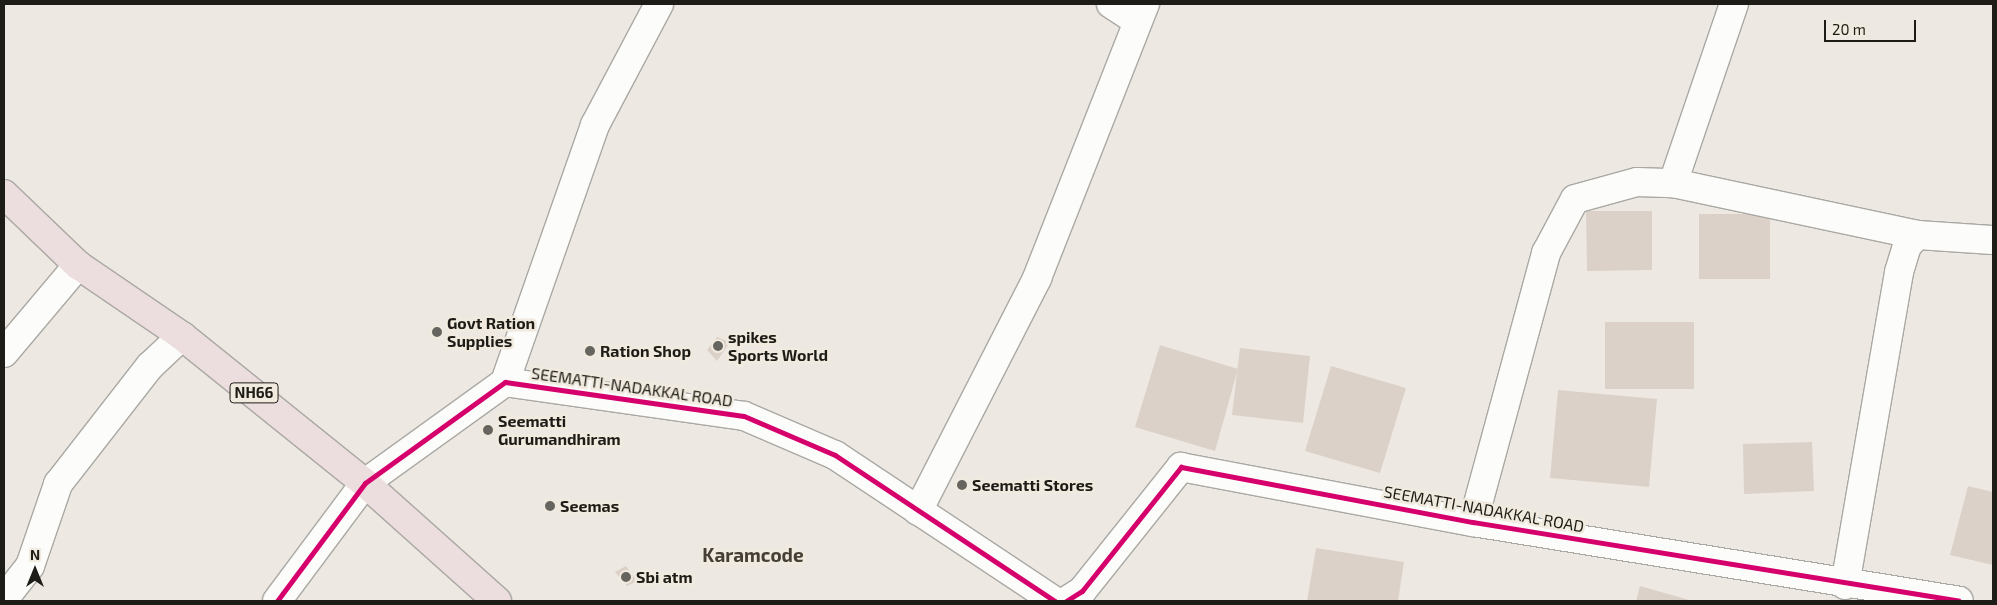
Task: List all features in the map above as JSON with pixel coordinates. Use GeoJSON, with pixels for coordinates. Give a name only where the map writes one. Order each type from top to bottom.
{"type":"FeatureCollection","features":[{"type":"Feature","properties":{"kind":"highway","name":"NH66"},"geometry":{"type":"LineString","coordinates":[[4,194],[78,265],[182,336],[364,483],[497,601]]}},
{"type":"Feature","properties":{"kind":"street"},"geometry":{"type":"LineString","coordinates":[[277,601],[364,483],[505,382],[595,125],[659,4]]}},
{"type":"Feature","properties":{"kind":"street"},"geometry":{"type":"LineString","coordinates":[[918,511],[1037,278],[1140,12],[1111,4]]}},
{"type":"Feature","properties":{"kind":"street"},"geometry":{"type":"LineString","coordinates":[[1673,183],[1734,4]]}},
{"type":"Feature","properties":{"kind":"street"},"geometry":{"type":"LineString","coordinates":[[1473,522],[1558,224],[1575,199],[1599,189],[1637,182],[1673,183],[1917,235],[1993,240]]}},
{"type":"Feature","properties":{"kind":"street"},"geometry":{"type":"LineString","coordinates":[[1832,590],[1899,272],[1907,246],[1917,235]]}},
{"type":"Feature","properties":{"kind":"street"},"geometry":{"type":"LineString","coordinates":[[4,353],[78,265]]}},
{"type":"Feature","properties":{"kind":"street"},"geometry":{"type":"LineString","coordinates":[[4,599],[30,566],[58,484],[150,366],[182,336]]}},
{"type":"Feature","properties":{"kind":"street","name":"SEEMATTI-NADAKKAL ROAD"},"geometry":{"type":"LineString","coordinates":[[505,382],[744,416],[835,455],[1055,601]]}},
{"type":"Feature","properties":{"kind":"street","name":"SEEMATTI-NADAKKAL ROAD"},"geometry":{"type":"LineString","coordinates":[[1066,601],[1082,591],[1181,466],[1832,590],[1958,601]]}},
{"type":"Feature","properties":{"kind":"building"},"geometry":{"type":"Polygon","coordinates":[[[1586,211],[1652,211],[1652,270],[1587,271],[1586,211]]]}},
{"type":"Feature","properties":{"kind":"building"},"geometry":{"type":"Polygon","coordinates":[[[1699,214],[1770,214],[1770,279],[1699,279],[1699,214]]]}},
{"type":"Feature","properties":{"kind":"building"},"geometry":{"type":"Polygon","coordinates":[[[1605,322],[1694,322],[1694,389],[1605,389],[1605,322]]]}},
{"type":"Feature","properties":{"kind":"building","name":"spikes Sports World"},"geometry":{"type":"Polygon","coordinates":[[[717,337],[730,342],[717,361],[707,350],[717,337]]]}},
{"type":"Feature","properties":{"kind":"building"},"geometry":{"type":"Polygon","coordinates":[[[1160,345],[1238,369],[1215,451],[1135,427],[1160,345]]]}},
{"type":"Feature","properties":{"kind":"building"},"geometry":{"type":"Polygon","coordinates":[[[1240,348],[1310,356],[1303,423],[1232,415],[1240,348]]]}},
{"type":"Feature","properties":{"kind":"building"},"geometry":{"type":"Polygon","coordinates":[[[1331,366],[1406,388],[1380,473],[1305,451],[1331,366]]]}},
{"type":"Feature","properties":{"kind":"building"},"geometry":{"type":"Polygon","coordinates":[[[1558,390],[1657,399],[1649,487],[1550,478],[1558,390]]]}},
{"type":"Feature","properties":{"kind":"building"},"geometry":{"type":"Polygon","coordinates":[[[1812,442],[1814,491],[1744,494],[1743,444],[1812,442]]]}},
{"type":"Feature","properties":{"kind":"building"},"geometry":{"type":"Polygon","coordinates":[[[1968,486],[1993,492],[1993,565],[1950,555],[1968,486]]]}},
{"type":"Feature","properties":{"kind":"building"},"geometry":{"type":"Polygon","coordinates":[[[1316,548],[1404,562],[1398,601],[1307,601],[1316,548]]]}},
{"type":"Feature","properties":{"kind":"building","name":"Sbi atm"},"geometry":{"type":"Polygon","coordinates":[[[626,566],[637,581],[627,586],[615,572],[626,566]]]}},
{"type":"Feature","properties":{"kind":"building"},"geometry":{"type":"Polygon","coordinates":[[[1640,586],[1693,601],[1636,601],[1640,586]]]}},
{"type":"Feature","properties":{"kind":"cycle path"},"geometry":{"type":"LineString","coordinates":[[277,601],[365,483],[505,382],[744,416],[835,455],[1055,601]]}},
{"type":"Feature","properties":{"kind":"cycle path"},"geometry":{"type":"LineString","coordinates":[[1066,601],[1082,591],[1181,467],[1473,522],[1959,601]]}},
{"type":"Feature","properties":{"kind":"place","name":"Govt Ration Supplies"},"geometry":{"type":"Point","coordinates":[437,332]}},
{"type":"Feature","properties":{"kind":"place","name":"spikes Sports World"},"geometry":{"type":"Point","coordinates":[718,346]}},
{"type":"Feature","properties":{"kind":"place","name":"Ration Shop"},"geometry":{"type":"Point","coordinates":[590,351]}},
{"type":"Feature","properties":{"kind":"place","name":"Seematti Gurumandhiram"},"geometry":{"type":"Point","coordinates":[488,430]}},
{"type":"Feature","properties":{"kind":"place","name":"Seematti Stores"},"geometry":{"type":"Point","coordinates":[962,485]}},
{"type":"Feature","properties":{"kind":"place","name":"Seemas"},"geometry":{"type":"Point","coordinates":[550,506]}},
{"type":"Feature","properties":{"kind":"place","name":"Sbi atm"},"geometry":{"type":"Point","coordinates":[626,577]}},
{"type":"Feature","properties":{"kind":"district","name":"Karamcode"},"geometry":{"type":"Point","coordinates":[753,555]}}]}
